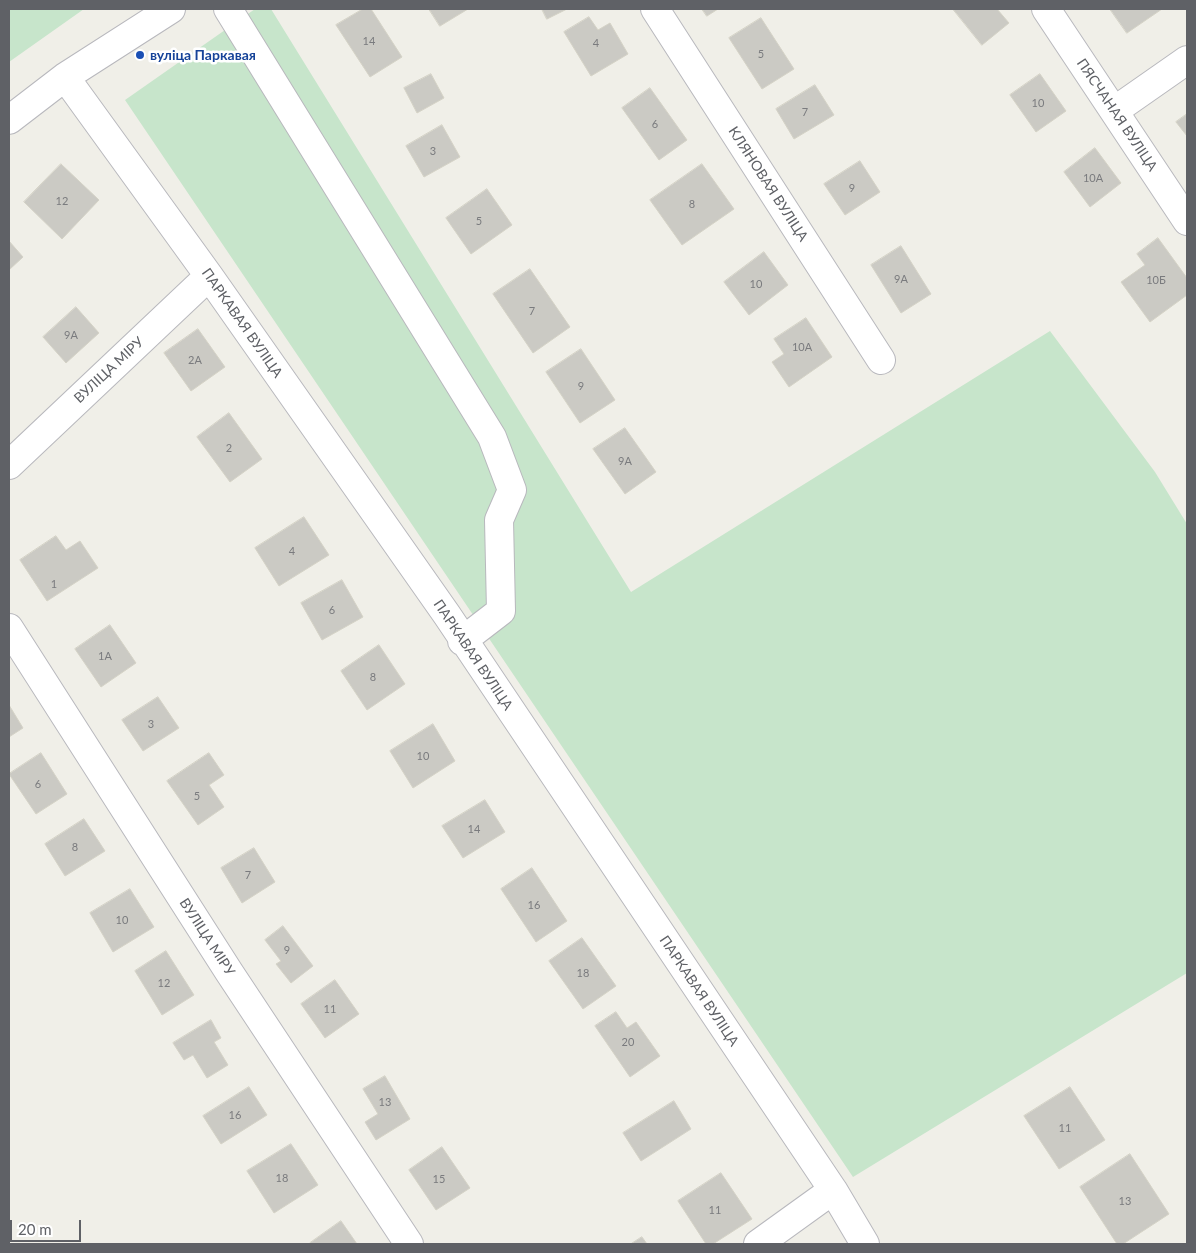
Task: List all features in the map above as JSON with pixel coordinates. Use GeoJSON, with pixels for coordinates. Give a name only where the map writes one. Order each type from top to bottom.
{"type":"FeatureCollection","features":[{"type":"Feature","properties":{"kind":"street"},"geometry":{"type":"LineString","coordinates":[[9,120],[64,77],[171,9]]}},
{"type":"Feature","properties":{"kind":"street"},"geometry":{"type":"LineString","coordinates":[[228,9],[492,437],[512,490],[499,520],[501,611],[462,641]]}},
{"type":"Feature","properties":{"kind":"street","name":"КЛЯНОВАЯ ВУЛІЦА"},"geometry":{"type":"LineString","coordinates":[[655,9],[880,360]]}},
{"type":"Feature","properties":{"kind":"street","name":"ПЯСЧАНАЯ ВУЛІЦА"},"geometry":{"type":"LineString","coordinates":[[1046,9],[1187,221]]}},
{"type":"Feature","properties":{"kind":"street"},"geometry":{"type":"LineString","coordinates":[[1114,111],[1187,60]]}},
{"type":"Feature","properties":{"kind":"street","name":"ПАРКАВАЯ ВУЛІЦА"},"geometry":{"type":"LineString","coordinates":[[64,77],[209,276],[441,607],[462,641],[833,1190],[865,1244]]}},
{"type":"Feature","properties":{"kind":"street","name":"ВУЛІЦА МІРУ"},"geometry":{"type":"LineString","coordinates":[[9,465],[209,276]]}},
{"type":"Feature","properties":{"kind":"street","name":"ВУЛІЦА МІРУ"},"geometry":{"type":"LineString","coordinates":[[9,628],[229,972],[409,1244]]}},
{"type":"Feature","properties":{"kind":"street"},"geometry":{"type":"LineString","coordinates":[[758,1244],[833,1190]]}},
{"type":"Feature","properties":{"kind":"green space"},"geometry":{"type":"Polygon","coordinates":[[[9,9],[84,9],[9,62],[9,9]]]}},
{"type":"Feature","properties":{"kind":"green space"},"geometry":{"type":"Polygon","coordinates":[[[255,9],[271,9],[631,592],[1050,331],[1155,472],[1187,524],[1187,973],[853,1177],[125,100],[255,9]]]}},
{"type":"Feature","properties":{"kind":"building"},"geometry":{"type":"Polygon","coordinates":[[[363,9],[371,9],[402,57],[370,77],[336,25],[363,9]]]}},
{"type":"Feature","properties":{"kind":"building"},"geometry":{"type":"Polygon","coordinates":[[[429,9],[468,9],[440,26],[429,9]]]}},
{"type":"Feature","properties":{"kind":"building"},"geometry":{"type":"Polygon","coordinates":[[[542,9],[567,9],[547,19],[542,9]]]}},
{"type":"Feature","properties":{"kind":"building"},"geometry":{"type":"Polygon","coordinates":[[[702,9],[718,9],[707,16],[702,9]]]}},
{"type":"Feature","properties":{"kind":"building"},"geometry":{"type":"Polygon","coordinates":[[[953,9],[997,9],[1009,23],[982,45],[953,9]]]}},
{"type":"Feature","properties":{"kind":"building"},"geometry":{"type":"Polygon","coordinates":[[[1110,9],[1162,9],[1127,33],[1110,9]]]}},
{"type":"Feature","properties":{"kind":"building"},"geometry":{"type":"Polygon","coordinates":[[[589,17],[598,30],[610,23],[628,54],[591,76],[564,32],[589,17]]]}},
{"type":"Feature","properties":{"kind":"building"},"geometry":{"type":"Polygon","coordinates":[[[761,18],[794,69],[762,89],[729,38],[761,18]]]}},
{"type":"Feature","properties":{"kind":"building"},"geometry":{"type":"Polygon","coordinates":[[[431,74],[444,98],[417,113],[404,88],[431,74]]]}},
{"type":"Feature","properties":{"kind":"building"},"geometry":{"type":"Polygon","coordinates":[[[1040,74],[1066,111],[1036,132],[1010,95],[1040,74]]]}},
{"type":"Feature","properties":{"kind":"building"},"geometry":{"type":"Polygon","coordinates":[[[815,85],[834,115],[794,139],[776,109],[815,85]]]}},
{"type":"Feature","properties":{"kind":"building"},"geometry":{"type":"Polygon","coordinates":[[[650,88],[687,140],[659,160],[622,108],[650,88]]]}},
{"type":"Feature","properties":{"kind":"building"},"geometry":{"type":"Polygon","coordinates":[[[1187,114],[1187,136],[1176,122],[1187,114]]]}},
{"type":"Feature","properties":{"kind":"building"},"geometry":{"type":"Polygon","coordinates":[[[442,125],[460,157],[424,177],[406,146],[442,125]]]}},
{"type":"Feature","properties":{"kind":"building"},"geometry":{"type":"Polygon","coordinates":[[[1095,148],[1121,183],[1090,207],[1064,172],[1095,148]]]}},
{"type":"Feature","properties":{"kind":"building"},"geometry":{"type":"Polygon","coordinates":[[[860,161],[880,192],[845,215],[824,184],[860,161]]]}},
{"type":"Feature","properties":{"kind":"building"},"geometry":{"type":"Polygon","coordinates":[[[61,164],[99,200],[62,239],[24,202],[61,164]]]}},
{"type":"Feature","properties":{"kind":"building"},"geometry":{"type":"Polygon","coordinates":[[[702,164],[734,209],[682,245],[650,200],[702,164]]]}},
{"type":"Feature","properties":{"kind":"building"},"geometry":{"type":"Polygon","coordinates":[[[487,189],[512,225],[471,254],[446,218],[487,189]]]}},
{"type":"Feature","properties":{"kind":"building"},"geometry":{"type":"Polygon","coordinates":[[[1158,238],[1187,278],[1187,295],[1150,322],[1121,282],[1145,265],[1137,254],[1158,238]]]}},
{"type":"Feature","properties":{"kind":"building"},"geometry":{"type":"Polygon","coordinates":[[[9,241],[23,257],[9,270],[9,241]]]}},
{"type":"Feature","properties":{"kind":"building"},"geometry":{"type":"Polygon","coordinates":[[[901,246],[931,294],[901,313],[871,265],[901,246]]]}},
{"type":"Feature","properties":{"kind":"building"},"geometry":{"type":"Polygon","coordinates":[[[764,252],[788,285],[749,315],[724,282],[764,252]]]}},
{"type":"Feature","properties":{"kind":"building"},"geometry":{"type":"Polygon","coordinates":[[[530,269],[570,327],[533,353],[493,294],[530,269]]]}},
{"type":"Feature","properties":{"kind":"building"},"geometry":{"type":"Polygon","coordinates":[[[76,307],[99,333],[66,363],[43,337],[76,307]]]}},
{"type":"Feature","properties":{"kind":"building"},"geometry":{"type":"Polygon","coordinates":[[[806,318],[832,357],[789,387],[772,362],[784,354],[774,339],[806,318]]]}},
{"type":"Feature","properties":{"kind":"building"},"geometry":{"type":"Polygon","coordinates":[[[198,329],[225,367],[191,391],[164,353],[198,329]]]}},
{"type":"Feature","properties":{"kind":"building"},"geometry":{"type":"Polygon","coordinates":[[[581,349],[615,400],[580,423],[546,372],[581,349]]]}},
{"type":"Feature","properties":{"kind":"building"},"geometry":{"type":"Polygon","coordinates":[[[229,413],[262,459],[230,482],[197,437],[229,413]]]}},
{"type":"Feature","properties":{"kind":"building"},"geometry":{"type":"Polygon","coordinates":[[[625,428],[656,472],[625,494],[593,449],[625,428]]]}},
{"type":"Feature","properties":{"kind":"building"},"geometry":{"type":"Polygon","coordinates":[[[304,517],[329,555],[279,586],[255,548],[304,517]]]}},
{"type":"Feature","properties":{"kind":"building"},"geometry":{"type":"Polygon","coordinates":[[[56,536],[66,550],[80,541],[98,568],[47,601],[20,560],[56,536]]]}},
{"type":"Feature","properties":{"kind":"building"},"geometry":{"type":"Polygon","coordinates":[[[342,580],[363,617],[322,640],[301,603],[342,580]]]}},
{"type":"Feature","properties":{"kind":"building"},"geometry":{"type":"Polygon","coordinates":[[[110,625],[136,663],[101,687],[75,649],[110,625]]]}},
{"type":"Feature","properties":{"kind":"building"},"geometry":{"type":"Polygon","coordinates":[[[379,645],[405,684],[367,710],[341,671],[379,645]]]}},
{"type":"Feature","properties":{"kind":"building"},"geometry":{"type":"Polygon","coordinates":[[[158,697],[179,728],[143,751],[122,720],[158,697]]]}},
{"type":"Feature","properties":{"kind":"building"},"geometry":{"type":"Polygon","coordinates":[[[9,705],[23,728],[9,737],[9,705]]]}},
{"type":"Feature","properties":{"kind":"building"},"geometry":{"type":"Polygon","coordinates":[[[433,724],[455,761],[413,788],[390,751],[433,724]]]}},
{"type":"Feature","properties":{"kind":"building"},"geometry":{"type":"Polygon","coordinates":[[[41,753],[67,794],[36,814],[9,774],[41,753]]]}},
{"type":"Feature","properties":{"kind":"building"},"geometry":{"type":"Polygon","coordinates":[[[209,753],[224,775],[209,785],[224,807],[198,825],[167,781],[209,753]]]}},
{"type":"Feature","properties":{"kind":"building"},"geometry":{"type":"Polygon","coordinates":[[[485,800],[505,832],[463,858],[442,826],[485,800]]]}},
{"type":"Feature","properties":{"kind":"building"},"geometry":{"type":"Polygon","coordinates":[[[84,819],[105,851],[65,876],[45,844],[84,819]]]}},
{"type":"Feature","properties":{"kind":"building"},"geometry":{"type":"Polygon","coordinates":[[[254,848],[275,882],[242,903],[221,868],[254,848]]]}},
{"type":"Feature","properties":{"kind":"building"},"geometry":{"type":"Polygon","coordinates":[[[532,868],[567,921],[536,942],[501,889],[532,868]]]}},
{"type":"Feature","properties":{"kind":"building"},"geometry":{"type":"Polygon","coordinates":[[[130,889],[154,927],[113,952],[90,913],[130,889]]]}},
{"type":"Feature","properties":{"kind":"building"},"geometry":{"type":"Polygon","coordinates":[[[283,926],[313,966],[291,983],[276,964],[281,961],[265,940],[283,926]]]}},
{"type":"Feature","properties":{"kind":"building"},"geometry":{"type":"Polygon","coordinates":[[[582,938],[616,986],[583,1009],[549,961],[582,938]]]}},
{"type":"Feature","properties":{"kind":"building"},"geometry":{"type":"Polygon","coordinates":[[[166,951],[194,995],[162,1015],[135,971],[166,951]]]}},
{"type":"Feature","properties":{"kind":"building"},"geometry":{"type":"Polygon","coordinates":[[[335,980],[359,1014],[325,1038],[301,1004],[335,980]]]}},
{"type":"Feature","properties":{"kind":"building"},"geometry":{"type":"Polygon","coordinates":[[[616,1012],[627,1028],[636,1022],[660,1056],[630,1077],[595,1026],[616,1012]]]}},
{"type":"Feature","properties":{"kind":"building"},"geometry":{"type":"Polygon","coordinates":[[[211,1020],[221,1038],[214,1042],[228,1065],[207,1078],[193,1055],[184,1060],[173,1043],[211,1020]]]}},
{"type":"Feature","properties":{"kind":"building"},"geometry":{"type":"Polygon","coordinates":[[[385,1076],[410,1119],[376,1140],[365,1122],[378,1114],[363,1089],[385,1076]]]}},
{"type":"Feature","properties":{"kind":"building"},"geometry":{"type":"Polygon","coordinates":[[[249,1087],[267,1115],[221,1144],[203,1116],[249,1087]]]}},
{"type":"Feature","properties":{"kind":"building"},"geometry":{"type":"Polygon","coordinates":[[[1070,1087],[1105,1140],[1059,1169],[1024,1116],[1070,1087]]]}},
{"type":"Feature","properties":{"kind":"building"},"geometry":{"type":"Polygon","coordinates":[[[674,1101],[691,1129],[641,1161],[623,1133],[674,1101]]]}},
{"type":"Feature","properties":{"kind":"building"},"geometry":{"type":"Polygon","coordinates":[[[291,1144],[318,1185],[274,1213],[247,1171],[291,1144]]]}},
{"type":"Feature","properties":{"kind":"building"},"geometry":{"type":"Polygon","coordinates":[[[442,1147],[470,1188],[436,1210],[409,1170],[442,1147]]]}},
{"type":"Feature","properties":{"kind":"building"},"geometry":{"type":"Polygon","coordinates":[[[1130,1154],[1169,1214],[1123,1244],[1117,1244],[1080,1187],[1130,1154]]]}},
{"type":"Feature","properties":{"kind":"building"},"geometry":{"type":"Polygon","coordinates":[[[721,1173],[752,1219],[713,1244],[706,1244],[678,1201],[721,1173]]]}},
{"type":"Feature","properties":{"kind":"building"},"geometry":{"type":"Polygon","coordinates":[[[341,1221],[357,1244],[310,1244],[310,1243],[341,1221]]]}},
{"type":"Feature","properties":{"kind":"building"},"geometry":{"type":"Polygon","coordinates":[[[642,1237],[647,1244],[631,1244],[642,1237]]]}},
{"type":"Feature","properties":{"kind":"place","name":"вуліца Паркавая"},"geometry":{"type":"Point","coordinates":[140,55]}}]}
